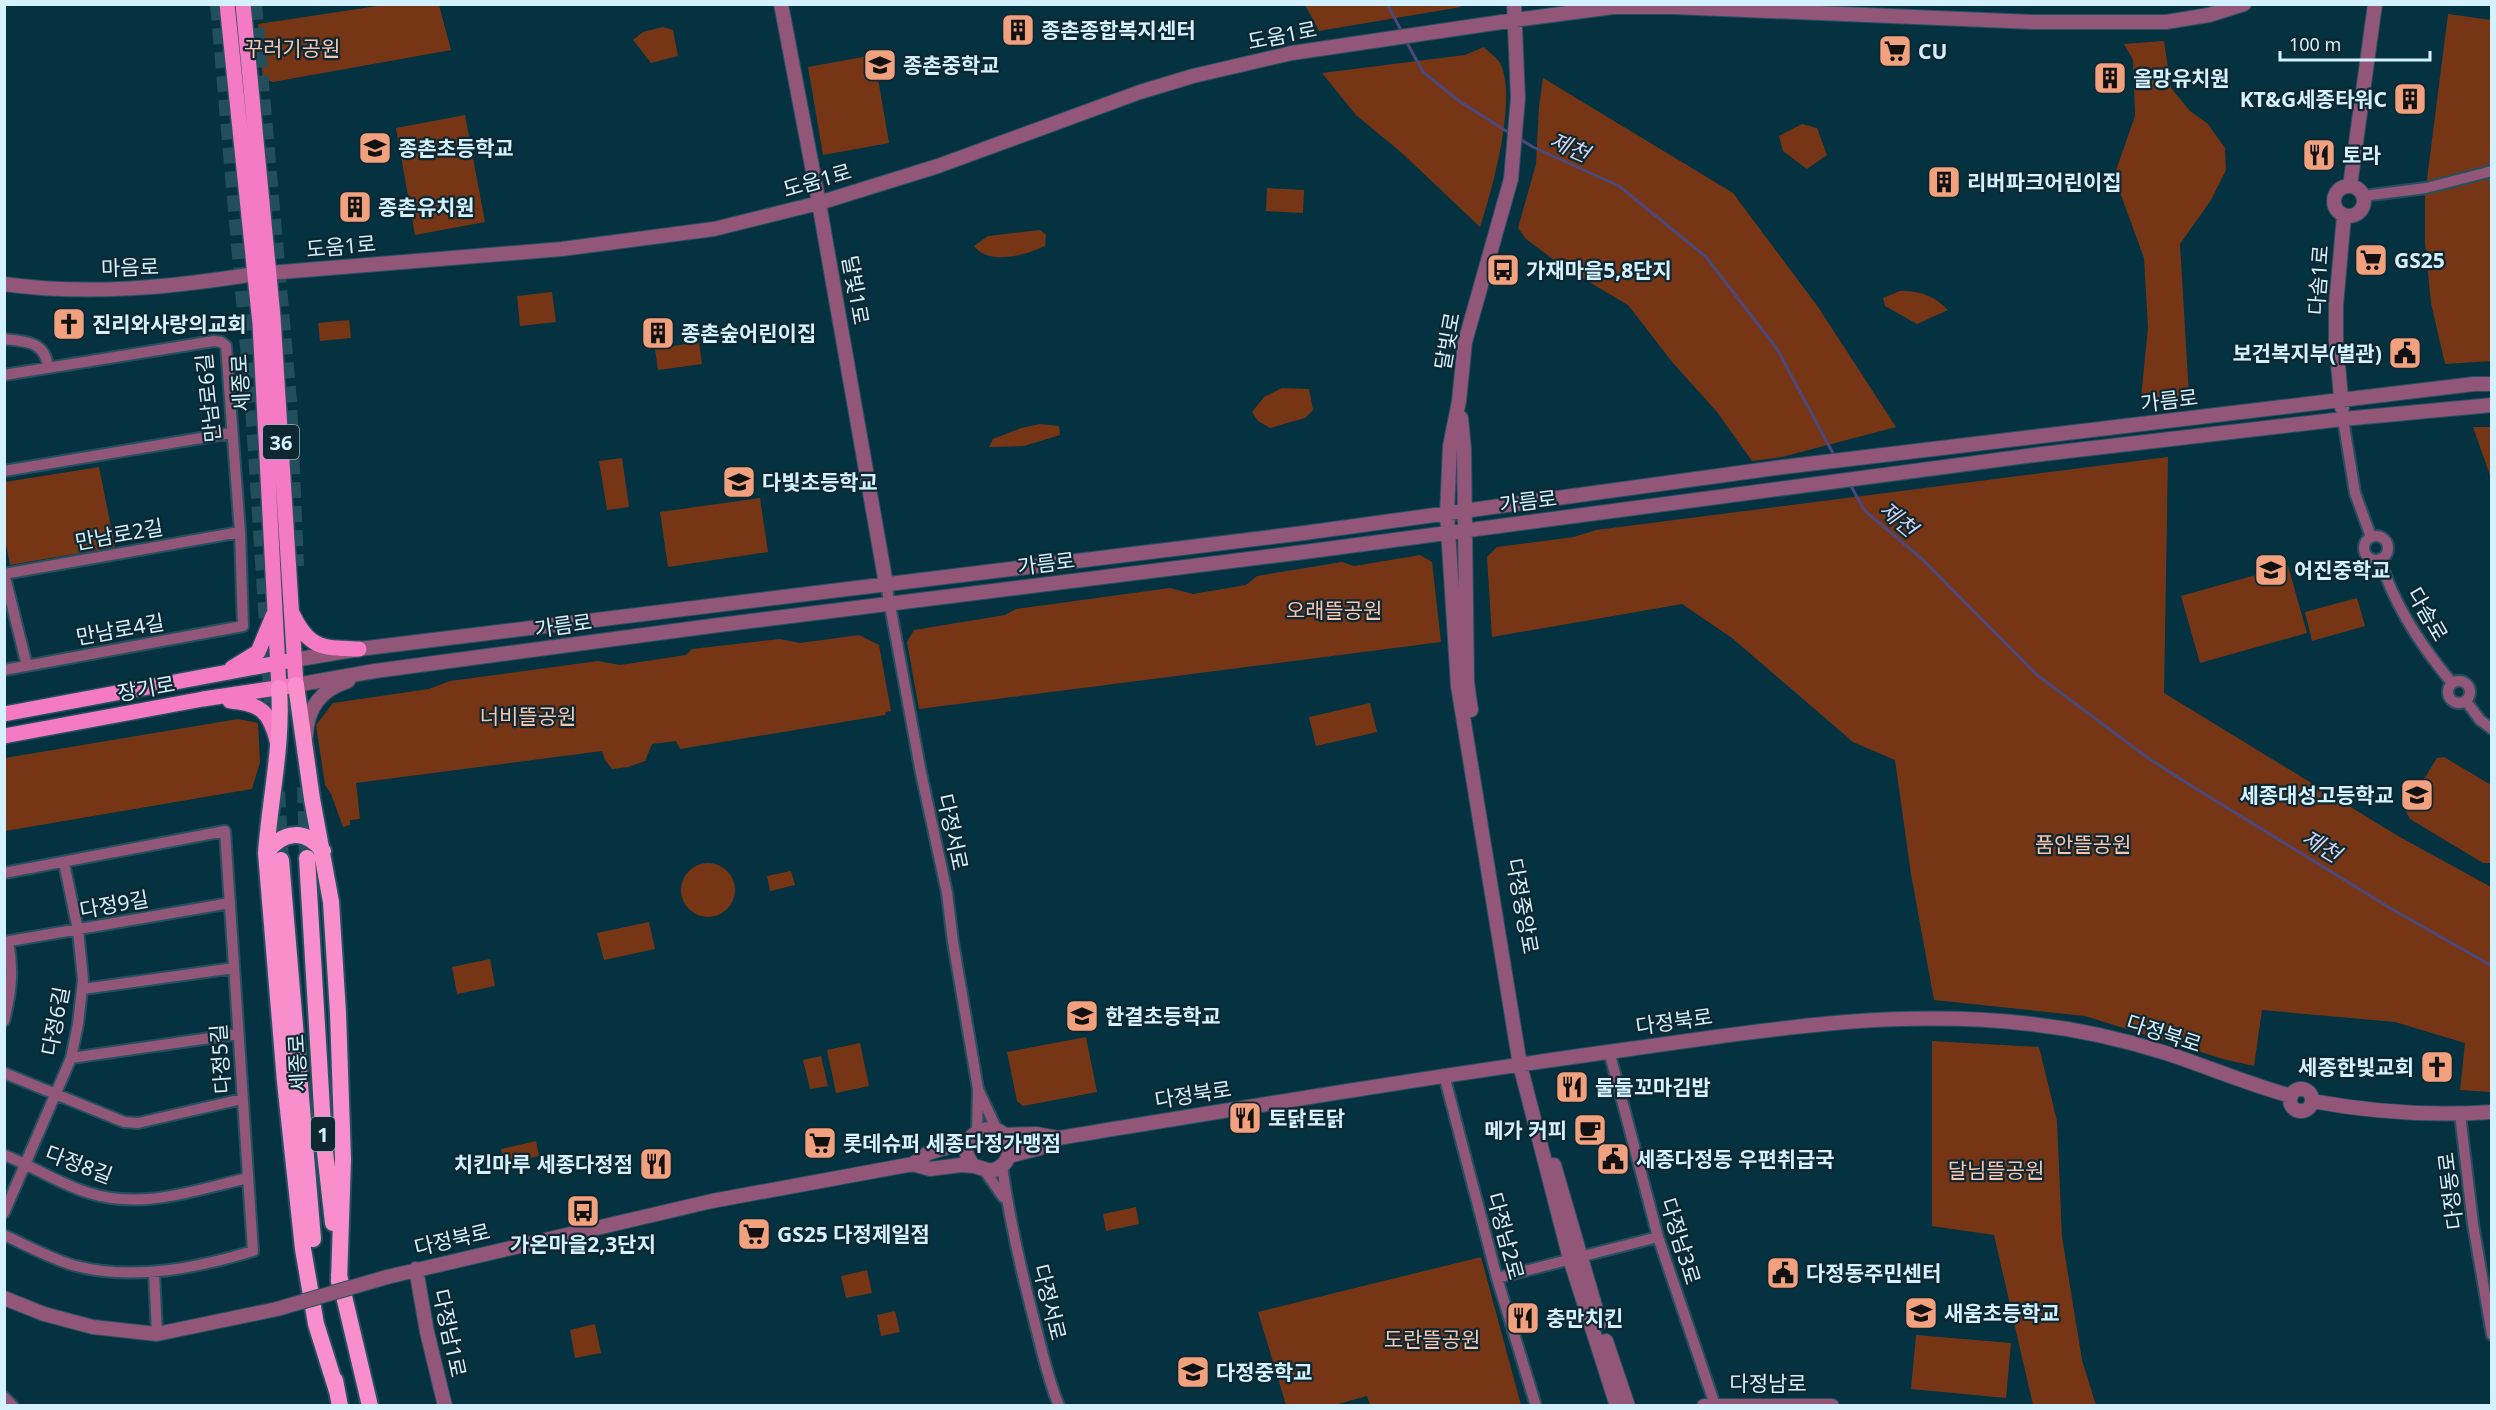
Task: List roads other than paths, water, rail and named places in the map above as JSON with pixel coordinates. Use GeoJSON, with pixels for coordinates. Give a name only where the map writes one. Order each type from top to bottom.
{"type":"FeatureCollection","features":[{"type":"Feature","properties":{"kind":"highway"},"geometry":{"type":"LineString","coordinates":[[287,686],[266,853],[291,1148],[303,1249],[316,1324],[339,1398]]}},
{"type":"Feature","properties":{"kind":"highway"},"geometry":{"type":"LineString","coordinates":[[287,686],[299,720],[305,749],[312,799],[315,854],[331,902],[338,1013],[343,1159],[339,1282],[370,1406]]}},
{"type":"Feature","properties":{"kind":"highway"},"geometry":{"type":"LineString","coordinates":[[266,853],[272,845],[285,836],[299,835],[315,842],[315,854]]}},
{"type":"Feature","properties":{"kind":"highway","name":"세종로"},"geometry":{"type":"LineString","coordinates":[[281,860],[316,1275],[339,1398]]}},
{"type":"Feature","properties":{"kind":"main road","name":"세종로"},"geometry":{"type":"LineString","coordinates":[[227,4],[262,274],[278,663],[287,686]]}},
{"type":"Feature","properties":{"kind":"main road","name":"세종로"},"geometry":{"type":"LineString","coordinates":[[243,4],[262,274],[291,611],[294,660],[287,686]]}},
{"type":"Feature","properties":{"kind":"main road","name":"36"},"geometry":{"type":"LineString","coordinates":[[204,678],[231,668],[258,652],[275,611]]}},
{"type":"Feature","properties":{"kind":"main road"},"geometry":{"type":"LineString","coordinates":[[291,611],[311,643],[323,647],[359,649]]}},
{"type":"Feature","properties":{"kind":"main road","name":"장기로"},"geometry":{"type":"LineString","coordinates":[[4,714],[294,660]]}},
{"type":"Feature","properties":{"kind":"main road","name":"장기로"},"geometry":{"type":"LineString","coordinates":[[4,736],[203,699],[287,686]]}},
{"type":"Feature","properties":{"kind":"main road"},"geometry":{"type":"LineString","coordinates":[[203,699],[247,702],[261,708],[270,719],[278,748]]}},
{"type":"Feature","properties":{"kind":"street","name":"달빛1로"},"geometry":{"type":"LineString","coordinates":[[781,4],[819,203],[886,584]]}},
{"type":"Feature","properties":{"kind":"street"},"geometry":{"type":"LineString","coordinates":[[1514,4],[1515,20],[1612,7],[1674,7],[2033,22],[2166,22],[2209,15],[2244,4]]}},
{"type":"Feature","properties":{"kind":"street","name":"다솜1로"},"geometry":{"type":"LineString","coordinates":[[2343,419],[2336,343],[2336,305],[2344,216],[2336,210],[2334,196],[2340,188],[2350,186],[2375,4]]}},
{"type":"Feature","properties":{"kind":"street","name":"도움1로"},"geometry":{"type":"LineString","coordinates":[[262,274],[562,249],[714,229],[819,203],[938,166],[1140,92],[1192,76],[1292,53],[1515,20]]}},
{"type":"Feature","properties":{"kind":"street","name":"달빛로"},"geometry":{"type":"LineString","coordinates":[[1447,514],[1450,446],[1459,401],[1465,342],[1511,179],[1518,98],[1515,20]]}},
{"type":"Feature","properties":{"kind":"street"},"geometry":{"type":"LineString","coordinates":[[2363,196],[2426,188],[2492,171]]}},
{"type":"Feature","properties":{"kind":"street"},"geometry":{"type":"LineString","coordinates":[[2344,216],[2358,213],[2364,204],[2363,196],[2358,189],[2350,186]]}},
{"type":"Feature","properties":{"kind":"street","name":"마음로"},"geometry":{"type":"LineString","coordinates":[[4,284],[46,290],[177,286],[262,274]]}},
{"type":"Feature","properties":{"kind":"street"},"geometry":{"type":"LineString","coordinates":[[4,339],[35,344],[47,357],[48,368]]}},
{"type":"Feature","properties":{"kind":"street","name":"만남로6길"},"geometry":{"type":"LineString","coordinates":[[4,375],[214,340],[226,346],[240,532],[243,627]]}},
{"type":"Feature","properties":{"kind":"street","name":"가름로"},"geometry":{"type":"LineString","coordinates":[[294,660],[359,649],[1464,512],[1784,467],[2474,384],[2492,384]]}},
{"type":"Feature","properties":{"kind":"street","name":"다정중앙로"},"geometry":{"type":"LineString","coordinates":[[1459,401],[1464,449],[1467,682],[1525,1063]]}},
{"type":"Feature","properties":{"kind":"street","name":"가름로"},"geometry":{"type":"LineString","coordinates":[[287,686],[375,671],[2042,454],[2486,405]]}},
{"type":"Feature","properties":{"kind":"street","name":"다솜로"},"geometry":{"type":"LineString","coordinates":[[2343,419],[2355,493],[2371,537]]}},
{"type":"Feature","properties":{"kind":"street"},"geometry":{"type":"LineString","coordinates":[[4,471],[231,433]]}},
{"type":"Feature","properties":{"kind":"street","name":"다정중앙로"},"geometry":{"type":"LineString","coordinates":[[1447,514],[1458,686],[1525,1063],[1575,1257],[1617,1406]]}},
{"type":"Feature","properties":{"kind":"street","name":"만남로2길"},"geometry":{"type":"LineString","coordinates":[[5,574],[240,532]]}},
{"type":"Feature","properties":{"kind":"street","name":"다솜로"},"geometry":{"type":"LineString","coordinates":[[2371,537],[2382,537],[2388,543],[2388,551],[2380,560],[2372,559],[2365,551],[2365,543],[2371,537]]}},
{"type":"Feature","properties":{"kind":"street","name":"다솜로"},"geometry":{"type":"LineString","coordinates":[[2380,560],[2386,580],[2404,616],[2429,656],[2452,683]]}},
{"type":"Feature","properties":{"kind":"street"},"geometry":{"type":"LineString","coordinates":[[5,574],[27,666]]}},
{"type":"Feature","properties":{"kind":"street","name":"다정서로"},"geometry":{"type":"LineString","coordinates":[[886,584],[921,773],[947,892],[953,942],[978,1089]]}},
{"type":"Feature","properties":{"kind":"street","name":"만남로4길"},"geometry":{"type":"LineString","coordinates":[[4,670],[243,627]]}},
{"type":"Feature","properties":{"kind":"street"},"geometry":{"type":"LineString","coordinates":[[305,749],[306,723],[315,702],[339,683],[375,671]]}},
{"type":"Feature","properties":{"kind":"street","name":"다솜로"},"geometry":{"type":"LineString","coordinates":[[2463,682],[2469,687],[2470,694],[2466,701],[2455,703],[2450,699],[2448,689],[2452,683],[2463,682]]}},
{"type":"Feature","properties":{"kind":"street","name":"다솜로"},"geometry":{"type":"LineString","coordinates":[[2466,701],[2480,720],[2492,729]]}},
{"type":"Feature","properties":{"kind":"street","name":"다정5길"},"geometry":{"type":"LineString","coordinates":[[4,873],[225,831],[253,1251],[234,1257],[154,1272],[107,1271],[77,1266],[47,1256],[4,1235]]}},
{"type":"Feature","properties":{"kind":"street","name":"다정6길"},"geometry":{"type":"LineString","coordinates":[[4,1213],[71,1058],[83,989],[78,930],[64,862]]}},
{"type":"Feature","properties":{"kind":"street","name":"다정9길"},"geometry":{"type":"LineString","coordinates":[[6,942],[230,903]]}},
{"type":"Feature","properties":{"kind":"street"},"geometry":{"type":"LineString","coordinates":[[4,1021],[12,992],[12,962],[6,942]]}},
{"type":"Feature","properties":{"kind":"street"},"geometry":{"type":"LineString","coordinates":[[83,989],[234,968]]}},
{"type":"Feature","properties":{"kind":"street","name":"다정북로"},"geometry":{"type":"LineString","coordinates":[[1058,1138],[1444,1075],[1609,1051],[1811,1024],[1912,1017],[1963,1017],[2034,1024],[2097,1034],[2167,1054],[2246,1083],[2291,1096],[2298,1089],[2305,1090],[2311,1094],[2312,1101],[2340,1106],[2428,1114],[2460,1114]]}},
{"type":"Feature","properties":{"kind":"street"},"geometry":{"type":"LineString","coordinates":[[71,1058],[238,1034]]}},
{"type":"Feature","properties":{"kind":"street","name":"다정남3로"},"geometry":{"type":"LineString","coordinates":[[1609,1051],[1658,1237],[1715,1405]]}},
{"type":"Feature","properties":{"kind":"street"},"geometry":{"type":"LineString","coordinates":[[4,1073],[124,1122],[138,1123],[242,1099]]}},
{"type":"Feature","properties":{"kind":"street","name":"다정남2로"},"geometry":{"type":"LineString","coordinates":[[1444,1075],[1497,1278],[1536,1406]]}},
{"type":"Feature","properties":{"kind":"street"},"geometry":{"type":"LineString","coordinates":[[978,1089],[1010,1148],[1005,1161],[1007,1206]]}},
{"type":"Feature","properties":{"kind":"street"},"geometry":{"type":"LineString","coordinates":[[978,1089],[972,1136],[967,1155],[997,1185],[1007,1206]]}},
{"type":"Feature","properties":{"kind":"street"},"geometry":{"type":"LineString","coordinates":[[2460,1114],[2492,1112]]}},
{"type":"Feature","properties":{"kind":"street","name":"다정동로"},"geometry":{"type":"LineString","coordinates":[[2460,1114],[2473,1224],[2492,1335]]}},
{"type":"Feature","properties":{"kind":"street"},"geometry":{"type":"LineString","coordinates":[[913,1164],[928,1153],[972,1136],[983,1129],[1058,1138]]}},
{"type":"Feature","properties":{"kind":"street"},"geometry":{"type":"LineString","coordinates":[[913,1164],[930,1169],[980,1168],[1040,1148],[1058,1138]]}},
{"type":"Feature","properties":{"kind":"street","name":"다정8길"},"geometry":{"type":"LineString","coordinates":[[4,1155],[63,1183],[89,1193],[122,1201],[151,1199],[248,1178]]}},
{"type":"Feature","properties":{"kind":"street","name":"다정북로"},"geometry":{"type":"LineString","coordinates":[[4,1298],[44,1314],[93,1327],[157,1334],[277,1309],[416,1269],[712,1201],[913,1164]]}},
{"type":"Feature","properties":{"kind":"street","name":"다정서로"},"geometry":{"type":"LineString","coordinates":[[1007,1206],[1047,1369],[1059,1406]]}},
{"type":"Feature","properties":{"kind":"street"},"geometry":{"type":"LineString","coordinates":[[1497,1278],[1658,1237]]}},
{"type":"Feature","properties":{"kind":"street","name":"다정중앙로"},"geometry":{"type":"LineString","coordinates":[[1575,1257],[1628,1406]]}},
{"type":"Feature","properties":{"kind":"street","name":"다정남1로"},"geometry":{"type":"LineString","coordinates":[[416,1269],[427,1332],[445,1406]]}},
{"type":"Feature","properties":{"kind":"street"},"geometry":{"type":"LineString","coordinates":[[154,1272],[157,1334]]}},
{"type":"Feature","properties":{"kind":"street"},"geometry":{"type":"LineString","coordinates":[[4,1397],[13,1406]]}},
{"type":"Feature","properties":{"kind":"street","name":"다정남로"},"geometry":{"type":"LineString","coordinates":[[1704,1406],[1832,1406]]}},
{"type":"Feature","properties":{"kind":"waterway","name":"제천"},"geometry":{"type":"LineString","coordinates":[[1387,4],[1402,32]]}},
{"type":"Feature","properties":{"kind":"waterway","name":"제천"},"geometry":{"type":"LineString","coordinates":[[1406,41],[1423,72],[1459,101],[1511,134]]}},
{"type":"Feature","properties":{"kind":"waterway","name":"제천"},"geometry":{"type":"LineString","coordinates":[[1520,139],[1619,186],[1706,257],[1777,349],[1835,457]]}},
{"type":"Feature","properties":{"kind":"waterway"},"geometry":{"type":"LineString","coordinates":[[2490,168],[2492,146]]}},
{"type":"Feature","properties":{"kind":"waterway"},"geometry":{"type":"LineString","coordinates":[[2490,175],[2492,196]]}},
{"type":"Feature","properties":{"kind":"waterway","name":"제천"},"geometry":{"type":"LineString","coordinates":[[1850,484],[1864,510],[1922,559],[2037,675],[2148,758],[2190,785],[2390,908],[2492,966]]}},
{"type":"Feature","properties":{"kind":"tunnel"},"geometry":{"type":"LineString","coordinates":[[218,4],[253,405],[272,703]]}},
{"type":"Feature","properties":{"kind":"tunnel"},"geometry":{"type":"LineString","coordinates":[[254,4],[289,401],[296,566]]}},
{"type":"Feature","properties":{"kind":"tunnel"},"geometry":{"type":"LineString","coordinates":[[305,787],[307,858]]}},
{"type":"Feature","properties":{"kind":"tunnel"},"geometry":{"type":"LineString","coordinates":[[277,792],[281,860]]}},
{"type":"Feature","properties":{"kind":"place","name":"종촌종합복지센터"},"geometry":{"type":"Point","coordinates":[1018,30]}},
{"type":"Feature","properties":{"kind":"place","name":"CU"},"geometry":{"type":"Point","coordinates":[1895,51]}},
{"type":"Feature","properties":{"kind":"place","name":"종촌중학교"},"geometry":{"type":"Point","coordinates":[880,65]}},
{"type":"Feature","properties":{"kind":"place","name":"올망유치원"},"geometry":{"type":"Point","coordinates":[2110,78]}},
{"type":"Feature","properties":{"kind":"place","name":"KT&G세종타워C"},"geometry":{"type":"Point","coordinates":[2410,99]}},
{"type":"Feature","properties":{"kind":"place","name":"종촌초등학교"},"geometry":{"type":"Point","coordinates":[375,148]}},
{"type":"Feature","properties":{"kind":"place","name":"토라"},"geometry":{"type":"Point","coordinates":[2319,155]}},
{"type":"Feature","properties":{"kind":"place","name":"리버파크어린이집"},"geometry":{"type":"Point","coordinates":[1944,182]}},
{"type":"Feature","properties":{"kind":"place","name":"종촌유치원"},"geometry":{"type":"Point","coordinates":[355,207]}},
{"type":"Feature","properties":{"kind":"place","name":"GS25"},"geometry":{"type":"Point","coordinates":[2371,260]}},
{"type":"Feature","properties":{"kind":"place","name":"가재마을5,8단지"},"geometry":{"type":"Point","coordinates":[1503,270]}},
{"type":"Feature","properties":{"kind":"place","name":"진리와사랑의교회"},"geometry":{"type":"Point","coordinates":[69,324]}},
{"type":"Feature","properties":{"kind":"place","name":"종촌숲어린이집"},"geometry":{"type":"Point","coordinates":[658,333]}},
{"type":"Feature","properties":{"kind":"place","name":"보건복지부(별관)"},"geometry":{"type":"Point","coordinates":[2405,353]}},
{"type":"Feature","properties":{"kind":"place","name":"다빛초등학교"},"geometry":{"type":"Point","coordinates":[739,482]}},
{"type":"Feature","properties":{"kind":"place","name":"어진중학교"},"geometry":{"type":"Point","coordinates":[2271,570]}},
{"type":"Feature","properties":{"kind":"place","name":"세종대성고등학교"},"geometry":{"type":"Point","coordinates":[2417,795]}},
{"type":"Feature","properties":{"kind":"place","name":"한결초등학교"},"geometry":{"type":"Point","coordinates":[1082,1016]}},
{"type":"Feature","properties":{"kind":"place","name":"세종한빛교회"},"geometry":{"type":"Point","coordinates":[2437,1067]}},
{"type":"Feature","properties":{"kind":"place","name":"둘둘꼬마김밥"},"geometry":{"type":"Point","coordinates":[1572,1087]}},
{"type":"Feature","properties":{"kind":"place","name":"토닭토닭"},"geometry":{"type":"Point","coordinates":[1245,1118]}},
{"type":"Feature","properties":{"kind":"place","name":"메가 커피"},"geometry":{"type":"Point","coordinates":[1590,1130]}},
{"type":"Feature","properties":{"kind":"place","name":"롯데슈퍼 세종다정가맹점"},"geometry":{"type":"Point","coordinates":[820,1143]}},
{"type":"Feature","properties":{"kind":"place","name":"세종다정동 우편취급국"},"geometry":{"type":"Point","coordinates":[1613,1159]}},
{"type":"Feature","properties":{"kind":"place","name":"치킨마루 세종다정점"},"geometry":{"type":"Point","coordinates":[656,1164]}},
{"type":"Feature","properties":{"kind":"place","name":"가온마을2,3단지"},"geometry":{"type":"Point","coordinates":[583,1211]}},
{"type":"Feature","properties":{"kind":"place","name":"GS25 다정제일점"},"geometry":{"type":"Point","coordinates":[754,1234]}},
{"type":"Feature","properties":{"kind":"place","name":"다정동주민센터"},"geometry":{"type":"Point","coordinates":[1783,1273]}},
{"type":"Feature","properties":{"kind":"place","name":"새움초등학교"},"geometry":{"type":"Point","coordinates":[1921,1313]}},
{"type":"Feature","properties":{"kind":"place","name":"충만치킨"},"geometry":{"type":"Point","coordinates":[1523,1318]}},
{"type":"Feature","properties":{"kind":"place","name":"다정중학교"},"geometry":{"type":"Point","coordinates":[1193,1372]}},
{"type":"Feature","properties":{"kind":"park label","name":"꾸러기공원"},"geometry":{"type":"Point","coordinates":[292,48]}},
{"type":"Feature","properties":{"kind":"park label","name":"오래뜰공원"},"geometry":{"type":"Point","coordinates":[1334,610]}},
{"type":"Feature","properties":{"kind":"park label","name":"너비뜰공원"},"geometry":{"type":"Point","coordinates":[528,716]}},
{"type":"Feature","properties":{"kind":"park label","name":"품안뜰공원"},"geometry":{"type":"Point","coordinates":[2083,844]}},
{"type":"Feature","properties":{"kind":"park label","name":"달님뜰공원"},"geometry":{"type":"Point","coordinates":[1996,1170]}},
{"type":"Feature","properties":{"kind":"park label","name":"도란뜰공원"},"geometry":{"type":"Point","coordinates":[1432,1339]}}]}
